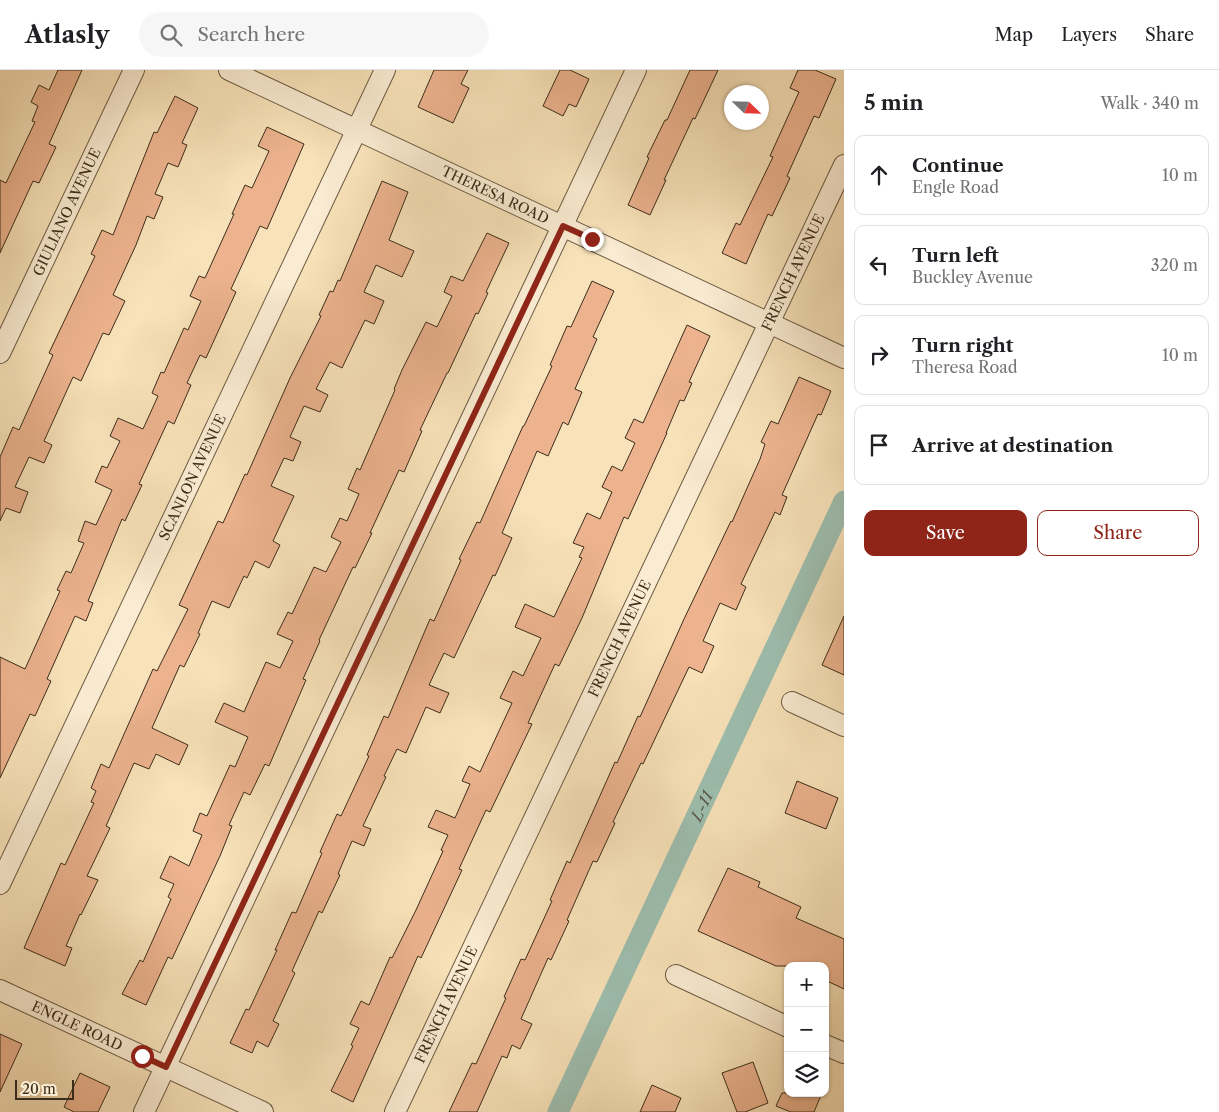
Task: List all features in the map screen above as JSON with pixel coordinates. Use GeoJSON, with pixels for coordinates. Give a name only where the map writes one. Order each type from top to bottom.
{"type":"FeatureCollection","features":[{"type":"Feature","properties":{"kind":"street","name":"GIULIANO AVENUE"},"geometry":{"type":"LineString","coordinates":[[0,353],[134,70]]}},
{"type":"Feature","properties":{"kind":"street","name":"THERESA ROAD"},"geometry":{"type":"LineString","coordinates":[[229,70],[844,358]]}},
{"type":"Feature","properties":{"kind":"street","name":"SCANLON AVENUE"},"geometry":{"type":"LineString","coordinates":[[0,884],[385,70]]}},
{"type":"Feature","properties":{"kind":"street"},"geometry":{"type":"LineString","coordinates":[[144,1112],[636,70]]}},
{"type":"Feature","properties":{"kind":"street","name":"FRENCH AVENUE"},"geometry":{"type":"LineString","coordinates":[[395,1112],[844,164]]}},
{"type":"Feature","properties":{"kind":"street"},"geometry":{"type":"LineString","coordinates":[[792,702],[844,726]]}},
{"type":"Feature","properties":{"kind":"street"},"geometry":{"type":"LineString","coordinates":[[676,975],[784,1025]]}},
{"type":"Feature","properties":{"kind":"street","name":"ENGLE ROAD"},"geometry":{"type":"LineString","coordinates":[[0,990],[263,1112]]}},
{"type":"Feature","properties":{"kind":"street"},"geometry":{"type":"LineString","coordinates":[[829,1047],[844,1053]]}},
{"type":"Feature","properties":{"kind":"building"},"geometry":{"type":"Polygon","coordinates":[[[58,70],[82,70],[49,144],[56,147],[39,183],[33,181],[0,253],[0,180],[6,183],[35,122],[32,121],[38,106],[31,102],[39,85],[49,90],[58,70]]]}},
{"type":"Feature","properties":{"kind":"building"},"geometry":{"type":"Polygon","coordinates":[[[434,70],[468,70],[461,84],[469,88],[453,123],[418,107],[434,70]]]}},
{"type":"Feature","properties":{"kind":"building"},"geometry":{"type":"Polygon","coordinates":[[[560,70],[570,70],[589,79],[576,107],[569,104],[563,116],[543,106],[560,70]]]}},
{"type":"Feature","properties":{"kind":"building"},"geometry":{"type":"Polygon","coordinates":[[[690,70],[718,70],[695,119],[693,118],[650,215],[628,205],[649,158],[647,157],[665,120],[667,120],[690,70]]]}},
{"type":"Feature","properties":{"kind":"building"},"geometry":{"type":"Polygon","coordinates":[[[798,70],[815,70],[836,79],[819,118],[814,116],[787,176],[790,178],[772,216],[768,214],[746,264],[722,253],[736,223],[740,225],[773,157],[770,156],[799,92],[790,88],[798,70]]]}},
{"type":"Feature","properties":{"kind":"building"},"geometry":{"type":"Polygon","coordinates":[[[175,96],[198,108],[182,143],[187,145],[178,167],[168,163],[155,194],[163,197],[154,219],[147,216],[113,295],[125,301],[109,335],[103,333],[81,381],[73,377],[44,441],[52,445],[44,463],[29,457],[15,487],[28,492],[20,513],[6,508],[0,521],[0,457],[13,427],[19,430],[53,355],[49,353],[95,256],[91,254],[102,230],[113,235],[154,132],[157,133],[175,96]]]}},
{"type":"Feature","properties":{"kind":"building"},"geometry":{"type":"Polygon","coordinates":[[[267,127],[304,144],[267,229],[260,226],[231,289],[236,292],[206,358],[200,355],[187,383],[191,385],[174,424],[168,421],[139,484],[142,485],[125,521],[122,519],[88,601],[93,603],[86,621],[75,616],[47,679],[51,681],[35,716],[30,714],[0,778],[0,657],[25,669],[60,591],[57,590],[66,571],[71,573],[84,543],[78,541],[85,521],[96,525],[112,490],[95,482],[102,466],[107,468],[120,441],[110,436],[118,418],[143,429],[158,396],[152,393],[161,372],[164,373],[184,328],[188,330],[201,301],[190,296],[199,276],[205,278],[245,185],[252,188],[269,151],[258,146],[267,127]]]}},
{"type":"Feature","properties":{"kind":"building"},"geometry":{"type":"Polygon","coordinates":[[[382,181],[408,192],[389,240],[414,251],[402,277],[376,265],[364,292],[384,301],[374,324],[365,320],[342,368],[330,362],[316,389],[328,395],[320,412],[304,406],[290,437],[301,442],[293,461],[284,458],[271,486],[294,496],[273,541],[280,545],[269,568],[255,561],[247,578],[244,576],[229,608],[212,601],[198,633],[200,634],[184,667],[180,665],[152,728],[188,745],[179,765],[156,754],[149,769],[134,763],[106,826],[110,828],[87,876],[98,880],[66,946],[72,948],[65,966],[24,948],[61,863],[65,865],[94,803],[91,802],[96,791],[91,788],[101,764],[109,768],[153,669],[157,671],[188,609],[179,605],[218,521],[223,523],[245,474],[247,475],[290,378],[321,316],[319,315],[330,291],[333,292],[338,280],[340,281],[382,181]]]}},
{"type":"Feature","properties":{"kind":"building"},"geometry":{"type":"Polygon","coordinates":[[[487,233],[509,243],[486,292],[488,293],[478,314],[476,313],[420,430],[422,431],[404,472],[399,470],[370,533],[372,533],[355,568],[353,567],[319,640],[303,679],[306,680],[269,766],[265,764],[250,795],[244,792],[229,825],[232,826],[220,856],[172,959],[168,957],[146,1005],[122,994],[140,960],[143,962],[171,899],[168,897],[174,884],[160,878],[170,856],[189,866],[202,835],[193,831],[200,813],[207,816],[230,765],[235,767],[248,737],[215,722],[224,703],[244,712],[266,662],[280,668],[293,641],[277,634],[288,612],[292,614],[314,567],[326,572],[341,542],[331,537],[340,518],[347,521],[359,494],[348,489],[357,468],[360,470],[402,370],[426,322],[437,327],[452,296],[444,292],[451,276],[463,281],[487,233]]]}},
{"type":"Feature","properties":{"kind":"building"},"geometry":{"type":"Polygon","coordinates":[[[592,281],[614,291],[593,337],[597,339],[575,389],[582,392],[568,425],[563,422],[548,456],[537,451],[502,533],[512,538],[495,576],[493,575],[454,658],[444,653],[429,685],[449,693],[440,713],[426,707],[406,753],[397,749],[363,826],[371,829],[364,846],[352,841],[338,874],[340,875],[322,913],[319,911],[292,971],[295,973],[273,1021],[279,1024],[268,1047],[257,1041],[252,1053],[230,1043],[246,1009],[249,1010],[277,950],[275,950],[292,912],[296,913],[337,814],[341,816],[369,756],[367,755],[384,716],[388,718],[430,619],[434,621],[461,560],[459,559],[477,522],[480,523],[552,366],[550,365],[567,326],[571,327],[592,281]]]}},
{"type":"Feature","properties":{"kind":"building"},"geometry":{"type":"Polygon","coordinates":[[[687,325],[710,336],[689,382],[692,383],[684,401],[680,400],[628,519],[624,517],[582,618],[559,666],[555,664],[528,723],[532,724],[490,812],[486,810],[459,869],[462,870],[421,958],[418,956],[353,1102],[331,1091],[353,1046],[351,1045],[359,1028],[350,1024],[361,1001],[369,1005],[390,957],[392,958],[416,910],[443,851],[441,850],[448,835],[428,827],[436,810],[455,818],[470,784],[462,781],[469,766],[480,772],[512,703],[500,698],[513,671],[523,676],[541,638],[515,627],[525,604],[554,617],[582,558],[579,557],[584,547],[573,543],[587,513],[600,519],[612,492],[602,487],[612,466],[622,471],[635,443],[625,438],[634,419],[643,423],[687,325]]]}},
{"type":"Feature","properties":{"kind":"building"},"geometry":{"type":"Polygon","coordinates":[[[799,377],[831,391],[821,415],[818,414],[782,495],[787,497],[780,515],[775,512],[741,584],[746,587],[736,610],[720,603],[703,641],[714,646],[702,673],[689,667],[643,764],[641,763],[613,822],[615,823],[597,862],[593,861],[567,920],[569,921],[551,960],[548,958],[521,1019],[532,1024],[520,1049],[512,1045],[507,1058],[502,1056],[477,1112],[449,1112],[472,1063],[476,1064],[506,998],[504,997],[521,959],[525,960],[552,901],[550,900],[567,861],[570,863],[615,762],[617,763],[638,716],[640,717],[684,619],[732,522],[760,459],[765,444],[761,442],[771,421],[778,424],[799,377]]]}},
{"type":"Feature","properties":{"kind":"building"},"geometry":{"type":"Polygon","coordinates":[[[844,616],[844,675],[822,665],[844,616]]]}},
{"type":"Feature","properties":{"kind":"building"},"geometry":{"type":"Polygon","coordinates":[[[797,781],[838,798],[826,829],[785,813],[797,781]]]}},
{"type":"Feature","properties":{"kind":"building"},"geometry":{"type":"Polygon","coordinates":[[[728,868],[760,882],[758,887],[801,907],[796,918],[844,939],[844,989],[829,982],[829,962],[784,962],[784,966],[776,966],[698,931],[728,868]]]}},
{"type":"Feature","properties":{"kind":"building"},"geometry":{"type":"Polygon","coordinates":[[[0,1034],[22,1044],[0,1092],[0,1034]]]}},
{"type":"Feature","properties":{"kind":"building"},"geometry":{"type":"Polygon","coordinates":[[[753,1062],[768,1103],[745,1112],[737,1112],[722,1073],[753,1062]]]}},
{"type":"Feature","properties":{"kind":"building"},"geometry":{"type":"Polygon","coordinates":[[[80,1073],[110,1087],[98,1112],[74,1112],[64,1107],[80,1073]]]}},
{"type":"Feature","properties":{"kind":"building"},"geometry":{"type":"Polygon","coordinates":[[[652,1085],[681,1098],[675,1112],[640,1112],[652,1085]]]}},
{"type":"Feature","properties":{"kind":"building"},"geometry":{"type":"Polygon","coordinates":[[[782,1093],[784,1093],[784,1097],[820,1097],[814,1112],[791,1112],[776,1106],[782,1093]]]}},
{"type":"Feature","properties":{"kind":"waterway","name":"L-11"},"geometry":{"type":"LineString","coordinates":[[558,1112],[844,501]]}},
{"type":"Feature","properties":{"kind":"route"},"geometry":{"type":"LineString","coordinates":[[142,1056],[166,1067],[563,226],[592,239]]}}]}
